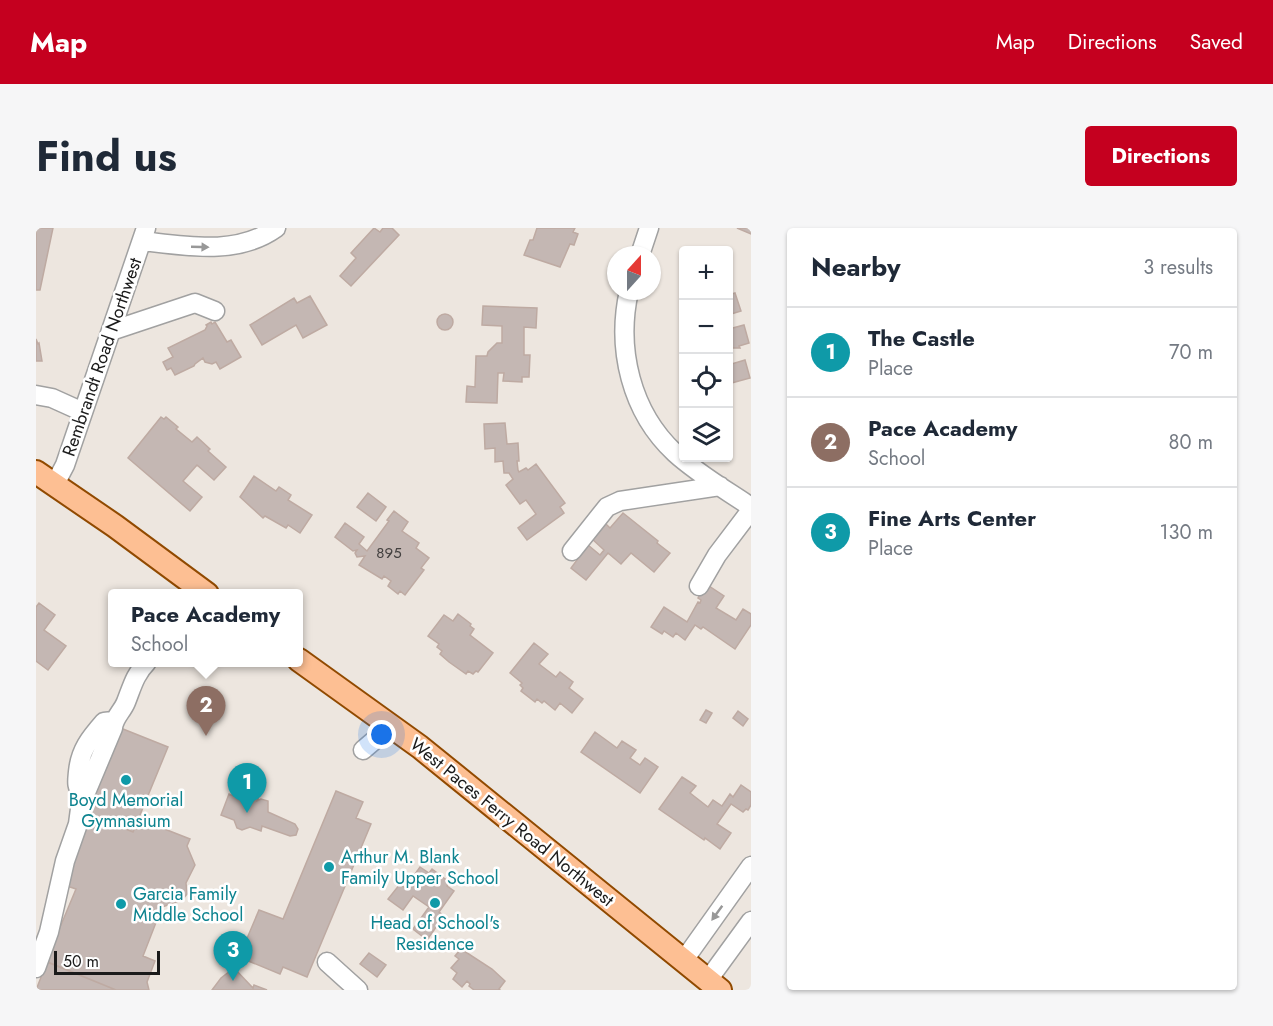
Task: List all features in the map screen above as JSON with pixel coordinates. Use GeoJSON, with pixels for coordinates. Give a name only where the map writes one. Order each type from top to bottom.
{"type":"FeatureCollection","features":[{"type":"Feature","properties":{"kind":"main road"},"geometry":{"type":"LineString","coordinates":[[36,472],[200,589]]}},
{"type":"Feature","properties":{"kind":"main road","name":"West Paces Ferry Road Northwest"},"geometry":{"type":"LineString","coordinates":[[303,663],[428,753],[714,985]]}},
{"type":"Feature","properties":{"kind":"street"},"geometry":{"type":"LineString","coordinates":[[144,234],[195,247],[215,247],[242,243],[267,234],[276,228]]}},
{"type":"Feature","properties":{"kind":"street"},"geometry":{"type":"LineString","coordinates":[[643,246],[649,228]]}},
{"type":"Feature","properties":{"kind":"street","name":"Rembrandt Road Northwest"},"geometry":{"type":"LineString","coordinates":[[55,484],[65,465],[144,234]]}},
{"type":"Feature","properties":{"kind":"street"},"geometry":{"type":"LineString","coordinates":[[628,300],[623,333],[627,368],[637,398],[654,428],[675,452],[751,508],[717,555],[699,586]]}},
{"type":"Feature","properties":{"kind":"street"},"geometry":{"type":"LineString","coordinates":[[111,331],[195,303],[215,311]]}},
{"type":"Feature","properties":{"kind":"street"},"geometry":{"type":"LineString","coordinates":[[36,395],[52,398],[83,412]]}},
{"type":"Feature","properties":{"kind":"street"},"geometry":{"type":"LineString","coordinates":[[572,551],[607,507],[620,501],[720,486]]}},
{"type":"Feature","properties":{"kind":"street"},"geometry":{"type":"LineString","coordinates":[[36,968],[49,932],[65,861],[78,824],[82,794],[77,786],[79,758],[89,738],[104,722],[113,721],[125,704],[131,685],[143,667]]}},
{"type":"Feature","properties":{"kind":"street"},"geometry":{"type":"LineString","coordinates":[[363,750],[391,726]]}},
{"type":"Feature","properties":{"kind":"street"},"geometry":{"type":"LineString","coordinates":[[684,960],[751,866]]}},
{"type":"Feature","properties":{"kind":"street"},"geometry":{"type":"LineString","coordinates":[[714,985],[751,921]]}},
{"type":"Feature","properties":{"kind":"street"},"geometry":{"type":"LineString","coordinates":[[327,962],[358,990]]}},
{"type":"Feature","properties":{"kind":"building"},"geometry":{"type":"Polygon","coordinates":[[[36,228],[53,228],[40,290],[36,290],[36,228]]]}},
{"type":"Feature","properties":{"kind":"building"},"geometry":{"type":"Polygon","coordinates":[[[374,228],[380,232],[383,228],[392,228],[399,235],[351,286],[340,276],[356,258],[351,253],[374,228]]]}},
{"type":"Feature","properties":{"kind":"building"},"geometry":{"type":"Polygon","coordinates":[[[537,228],[575,228],[573,232],[578,234],[574,245],[570,244],[560,267],[524,255],[537,228]]]}},
{"type":"Feature","properties":{"kind":"building"},"geometry":{"type":"Polygon","coordinates":[[[737,228],[751,228],[751,234],[737,228]]]}},
{"type":"Feature","properties":{"kind":"building"},"geometry":{"type":"Polygon","coordinates":[[[735,293],[741,311],[733,313],[733,300],[735,293]]]}},
{"type":"Feature","properties":{"kind":"building"},"geometry":{"type":"Polygon","coordinates":[[[310,296],[327,325],[303,338],[296,325],[262,345],[250,325],[294,298],[297,303],[310,296]]]}},
{"type":"Feature","properties":{"kind":"building"},"geometry":{"type":"Polygon","coordinates":[[[483,306],[537,308],[536,328],[524,327],[524,355],[530,355],[529,377],[522,377],[522,382],[503,381],[504,373],[498,373],[497,403],[466,402],[467,386],[475,387],[476,356],[487,356],[497,343],[502,343],[502,326],[482,325],[483,306]]]}},
{"type":"Feature","properties":{"kind":"building"},"geometry":{"type":"Polygon","coordinates":[[[445,314],[453,322],[445,330],[437,322],[445,314]]]}},
{"type":"Feature","properties":{"kind":"building"},"geometry":{"type":"Polygon","coordinates":[[[211,322],[212,324],[215,322],[227,342],[231,340],[241,357],[220,369],[216,362],[212,364],[205,362],[203,358],[194,366],[175,375],[171,368],[167,370],[163,362],[173,357],[168,348],[205,330],[206,325],[211,322]]]}},
{"type":"Feature","properties":{"kind":"building"},"geometry":{"type":"Polygon","coordinates":[[[744,325],[749,343],[739,346],[740,348],[733,348],[733,328],[744,325]]]}},
{"type":"Feature","properties":{"kind":"building"},"geometry":{"type":"Polygon","coordinates":[[[36,339],[39,343],[42,361],[36,361],[36,339]]]}},
{"type":"Feature","properties":{"kind":"building"},"geometry":{"type":"Polygon","coordinates":[[[745,360],[750,378],[733,383],[733,364],[745,360]]]}},
{"type":"Feature","properties":{"kind":"building"},"geometry":{"type":"Polygon","coordinates":[[[161,417],[164,419],[166,417],[192,442],[197,437],[210,449],[208,451],[226,467],[214,480],[197,465],[183,481],[202,497],[190,511],[128,458],[161,417]]]}},
{"type":"Feature","properties":{"kind":"building"},"geometry":{"type":"Polygon","coordinates":[[[505,423],[507,444],[518,443],[519,472],[526,468],[528,470],[536,464],[565,503],[560,507],[564,513],[527,540],[518,528],[536,514],[526,500],[520,504],[506,485],[513,479],[509,473],[504,473],[503,461],[495,462],[495,448],[485,449],[484,424],[505,423]]]}},
{"type":"Feature","properties":{"kind":"building"},"geometry":{"type":"Polygon","coordinates":[[[254,476],[276,491],[279,487],[291,495],[288,500],[312,515],[300,533],[288,525],[286,528],[265,516],[263,518],[240,497],[254,476]]]}},
{"type":"Feature","properties":{"kind":"building"},"geometry":{"type":"Polygon","coordinates":[[[368,493],[386,507],[376,521],[357,507],[368,493]]]}},
{"type":"Feature","properties":{"kind":"building"},"geometry":{"type":"Polygon","coordinates":[[[394,511],[408,522],[402,531],[419,543],[416,548],[429,558],[421,568],[424,570],[405,595],[400,591],[398,594],[388,586],[391,581],[384,576],[382,579],[359,565],[365,556],[357,557],[355,553],[357,550],[353,551],[335,537],[345,523],[364,537],[359,544],[367,551],[394,511]]]}},
{"type":"Feature","properties":{"kind":"building"},"geometry":{"type":"Polygon","coordinates":[[[623,513],[670,553],[654,572],[631,553],[621,564],[608,553],[586,580],[571,568],[588,545],[600,555],[604,550],[591,538],[604,522],[610,528],[623,513]]]}},
{"type":"Feature","properties":{"kind":"building"},"geometry":{"type":"Polygon","coordinates":[[[706,584],[724,596],[716,608],[736,620],[743,609],[751,614],[751,625],[735,649],[703,627],[701,629],[695,625],[685,640],[676,633],[673,637],[664,631],[662,634],[651,627],[664,607],[687,622],[698,602],[700,603],[701,600],[698,598],[706,584]]]}},
{"type":"Feature","properties":{"kind":"building"},"geometry":{"type":"Polygon","coordinates":[[[39,603],[55,615],[44,630],[66,646],[48,670],[36,661],[36,607],[39,603]]]}},
{"type":"Feature","properties":{"kind":"building"},"geometry":{"type":"Polygon","coordinates":[[[458,614],[474,629],[470,635],[493,653],[478,672],[473,674],[468,671],[466,674],[449,662],[440,654],[442,651],[437,647],[439,644],[428,636],[444,615],[453,621],[458,614]]]}},
{"type":"Feature","properties":{"kind":"building"},"geometry":{"type":"Polygon","coordinates":[[[534,643],[548,654],[539,664],[556,677],[560,672],[573,682],[569,688],[583,699],[572,713],[560,703],[555,710],[544,701],[542,703],[537,699],[535,702],[521,691],[522,683],[510,673],[534,643]]]}},
{"type":"Feature","properties":{"kind":"building"},"geometry":{"type":"Polygon","coordinates":[[[706,710],[712,713],[706,723],[700,720],[706,710]]]}},
{"type":"Feature","properties":{"kind":"building"},"geometry":{"type":"Polygon","coordinates":[[[738,711],[748,719],[743,726],[733,718],[738,711]]]}},
{"type":"Feature","properties":{"kind":"building","name":"Boyd Memorial Gymnasium"},"geometry":{"type":"Polygon","coordinates":[[[118,727],[168,747],[133,832],[84,812],[118,727]]]}},
{"type":"Feature","properties":{"kind":"building"},"geometry":{"type":"Polygon","coordinates":[[[595,732],[617,748],[622,741],[636,750],[630,758],[640,765],[645,758],[658,767],[640,793],[581,752],[595,732]]]}},
{"type":"Feature","properties":{"kind":"building"},"geometry":{"type":"Polygon","coordinates":[[[682,777],[696,786],[690,793],[708,807],[713,800],[722,806],[730,794],[733,797],[741,785],[751,792],[751,805],[748,810],[743,812],[731,804],[717,824],[731,833],[720,849],[659,809],[682,777]]]}},
{"type":"Feature","properties":{"kind":"building"},"geometry":{"type":"Polygon","coordinates":[[[251,788],[261,792],[257,801],[261,799],[268,801],[268,812],[295,824],[298,829],[296,835],[290,836],[262,826],[261,831],[250,827],[242,830],[237,828],[234,820],[221,815],[229,794],[246,801],[251,788]]]}},
{"type":"Feature","properties":{"kind":"building","name":"Arthur M. Blank Family Upper School"},"geometry":{"type":"Polygon","coordinates":[[[336,791],[363,802],[356,818],[371,824],[307,977],[283,967],[280,974],[246,960],[252,946],[245,943],[259,910],[283,919],[336,791]]]}},
{"type":"Feature","properties":{"kind":"building","name":"Garcia Family Middle School"},"geometry":{"type":"Polygon","coordinates":[[[89,814],[133,832],[139,819],[190,839],[187,846],[195,865],[186,883],[187,894],[182,900],[162,907],[143,956],[155,961],[147,982],[149,990],[116,990],[43,960],[56,937],[76,889],[61,884],[89,814]]]}},
{"type":"Feature","properties":{"kind":"building","name":"Head of School's Residence"},"geometry":{"type":"Polygon","coordinates":[[[420,867],[429,873],[432,869],[449,882],[447,886],[454,891],[439,912],[444,916],[427,940],[413,929],[429,907],[413,896],[403,910],[388,899],[400,884],[405,888],[420,867]]]}},
{"type":"Feature","properties":{"kind":"building"},"geometry":{"type":"Polygon","coordinates":[[[461,949],[492,969],[505,981],[500,990],[474,990],[467,981],[462,987],[453,979],[457,973],[451,968],[459,959],[455,956],[461,949]]]}},
{"type":"Feature","properties":{"kind":"building"},"geometry":{"type":"Polygon","coordinates":[[[369,953],[386,965],[377,977],[360,964],[369,953]]]}},
{"type":"Feature","properties":{"kind":"building"},"geometry":{"type":"Polygon","coordinates":[[[47,962],[116,990],[36,990],[47,962]]]}},
{"type":"Feature","properties":{"kind":"building"},"geometry":{"type":"Polygon","coordinates":[[[234,968],[253,988],[254,985],[267,990],[212,990],[221,978],[234,968]]]}},
{"type":"Feature","properties":{"kind":"place","name":"Pace Academy"},"geometry":{"type":"Point","coordinates":[206,736]}},
{"type":"Feature","properties":{"kind":"place","name":"Boyd Memorial Gymnasium"},"geometry":{"type":"Point","coordinates":[126,780]}},
{"type":"Feature","properties":{"kind":"place","name":"The Castle"},"geometry":{"type":"Point","coordinates":[247,813]}},
{"type":"Feature","properties":{"kind":"place","name":"Arthur M. Blank Family Upper School"},"geometry":{"type":"Point","coordinates":[329,867]}},
{"type":"Feature","properties":{"kind":"place","name":"Head of School's Residence"},"geometry":{"type":"Point","coordinates":[435,903]}},
{"type":"Feature","properties":{"kind":"place","name":"Garcia Family Middle School"},"geometry":{"type":"Point","coordinates":[121,904]}},
{"type":"Feature","properties":{"kind":"place","name":"Fine Arts Center"},"geometry":{"type":"Point","coordinates":[233,981]}}]}
